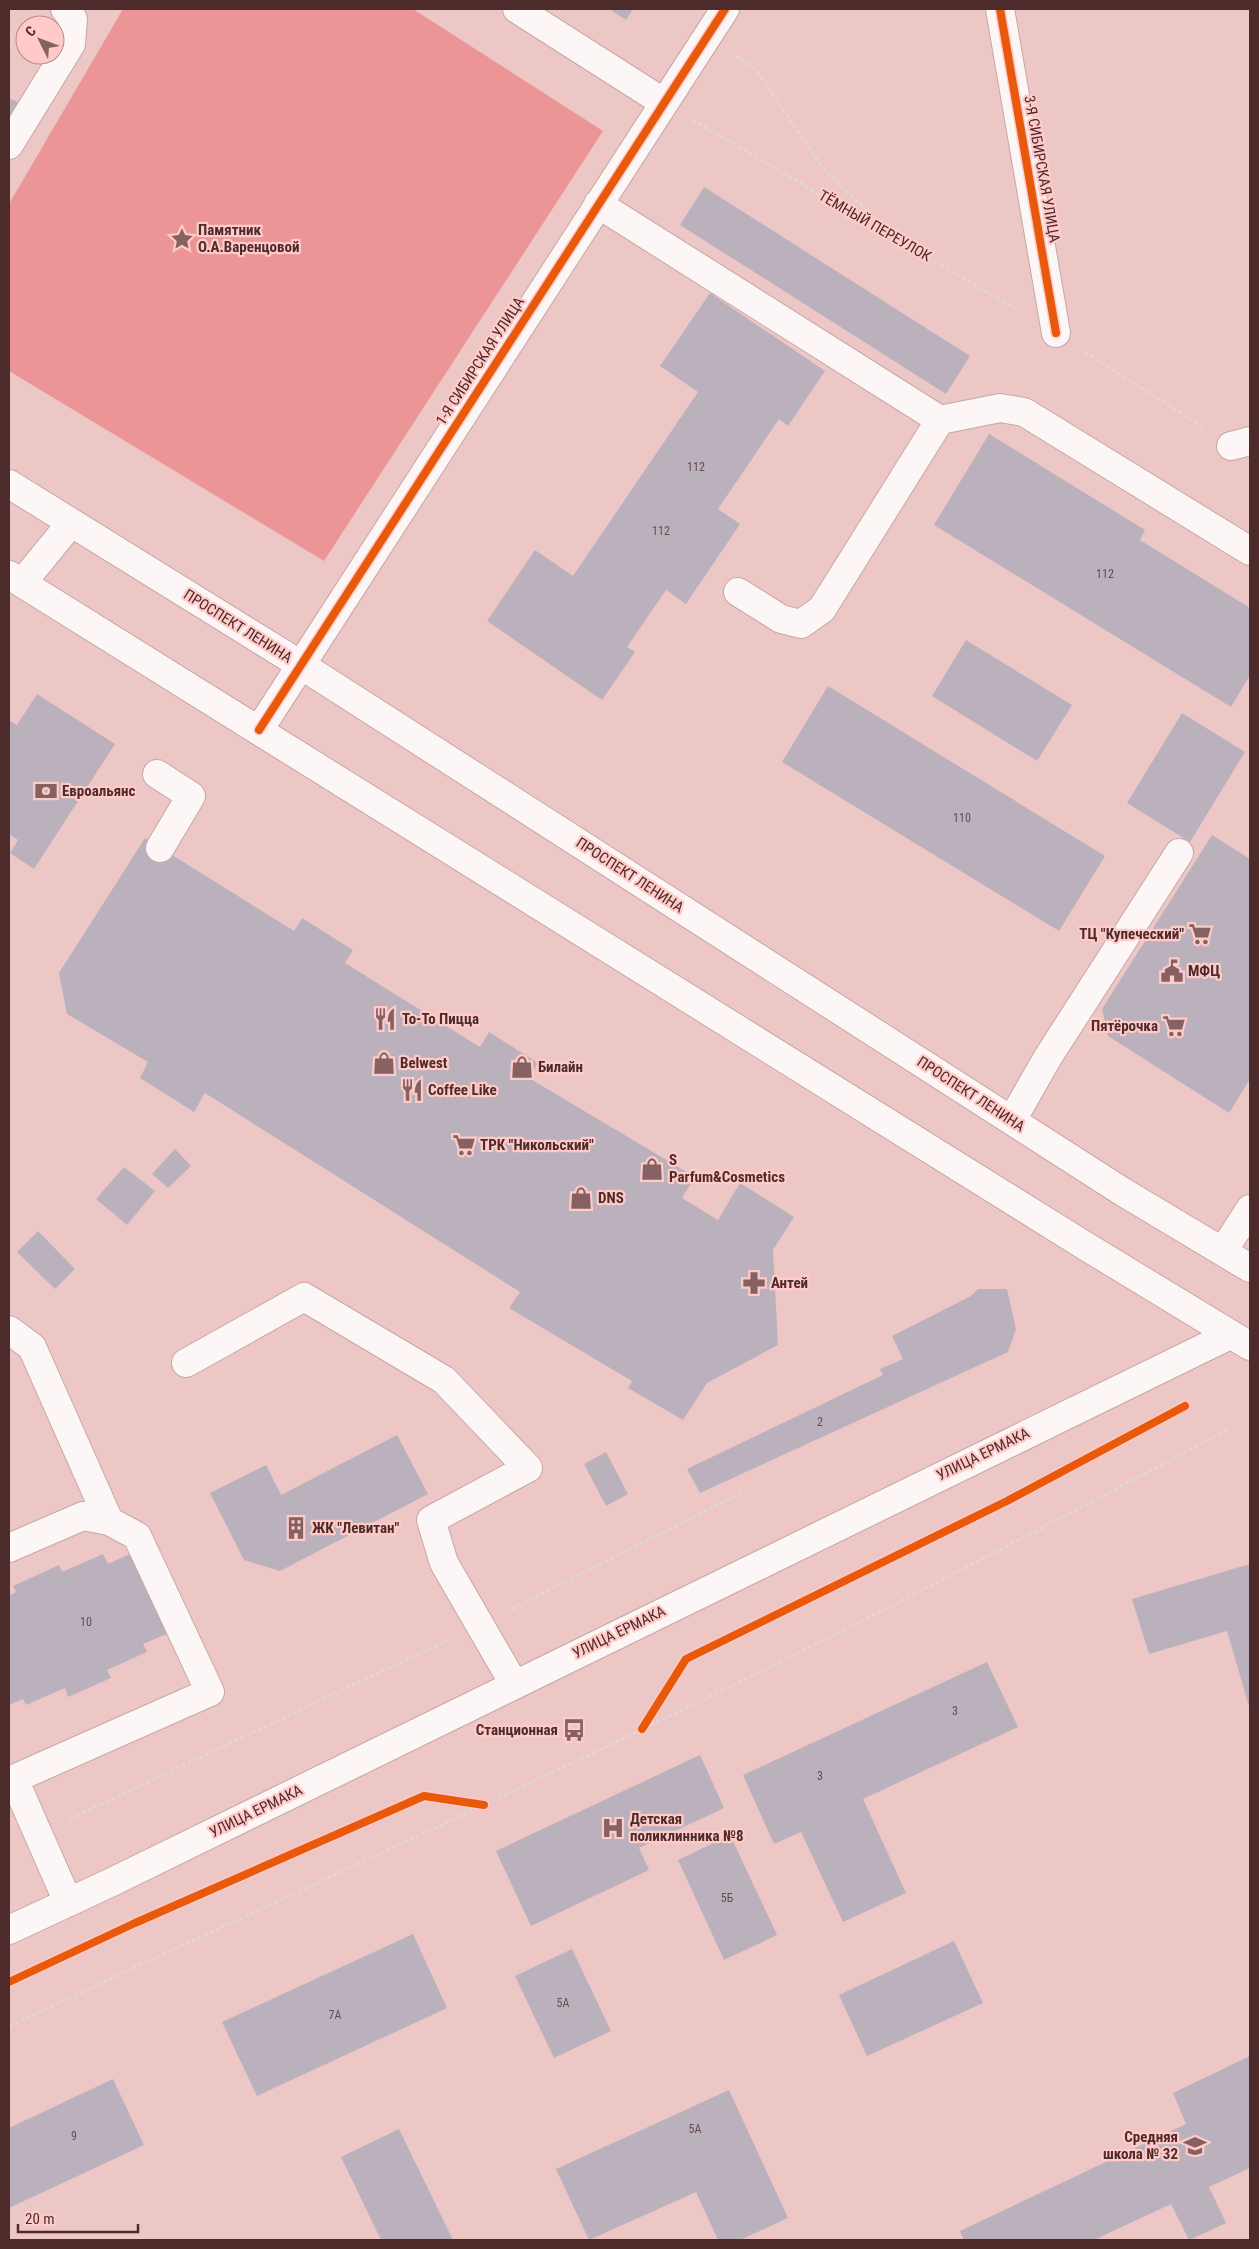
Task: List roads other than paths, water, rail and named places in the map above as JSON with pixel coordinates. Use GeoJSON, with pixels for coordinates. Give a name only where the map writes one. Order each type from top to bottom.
{"type":"FeatureCollection","features":[{"type":"Feature","properties":{"kind":"main road"},"geometry":{"type":"LineString","coordinates":[[9,146],[71,44],[73,19],[65,9]]}},
{"type":"Feature","properties":{"kind":"main road"},"geometry":{"type":"LineString","coordinates":[[517,9],[663,102]]}},
{"type":"Feature","properties":{"kind":"main road","name":"1-Я СИБИРСКАЯ УЛИЦА"},"geometry":{"type":"LineString","coordinates":[[259,730],[663,102],[725,9]]}},
{"type":"Feature","properties":{"kind":"main road","name":"3-Я СИБИРСКАЯ УЛИЦА"},"geometry":{"type":"LineString","coordinates":[[1000,9],[1056,333]]}},
{"type":"Feature","properties":{"kind":"main road"},"geometry":{"type":"LineString","coordinates":[[598,204],[940,420],[1000,408],[1024,412],[1250,551]]}},
{"type":"Feature","properties":{"kind":"main road"},"geometry":{"type":"LineString","coordinates":[[738,592],[781,619],[801,624],[822,609],[940,420]]}},
{"type":"Feature","properties":{"kind":"main road","name":"ПРОСПЕКТ ЛЕНИНА"},"geometry":{"type":"LineString","coordinates":[[9,484],[301,665],[1123,1192],[1250,1268]]}},
{"type":"Feature","properties":{"kind":"main road"},"geometry":{"type":"LineString","coordinates":[[71,523],[13,583],[259,730],[1079,1242],[1244,1334]]}},
{"type":"Feature","properties":{"kind":"main road"},"geometry":{"type":"LineString","coordinates":[[157,774],[192,796],[160,848]]}},
{"type":"Feature","properties":{"kind":"main road"},"geometry":{"type":"LineString","coordinates":[[1012,1120],[1048,1057],[1179,853]]}},
{"type":"Feature","properties":{"kind":"main road"},"geometry":{"type":"LineString","coordinates":[[1223,1251],[1250,1209]]}},
{"type":"Feature","properties":{"kind":"main road"},"geometry":{"type":"LineString","coordinates":[[186,1363],[304,1297],[444,1380],[528,1468],[431,1520],[444,1563],[514,1684]]}},
{"type":"Feature","properties":{"kind":"main road"},"geometry":{"type":"LineString","coordinates":[[9,1330],[32,1347],[110,1521]]}},
{"type":"Feature","properties":{"kind":"main road","name":"УЛИЦА ЕРМАКА"},"geometry":{"type":"LineString","coordinates":[[9,1930],[514,1684],[1244,1334]]}},
{"type":"Feature","properties":{"kind":"main road"},"geometry":{"type":"LineString","coordinates":[[9,1548],[83,1516],[110,1521],[137,1536],[210,1692],[11,1780],[39,1834],[68,1902]]}},
{"type":"Feature","properties":{"kind":"place","name":"Памятник О.А.Варенцовой"},"geometry":{"type":"Point","coordinates":[182,239]}},
{"type":"Feature","properties":{"kind":"place","name":"Евроальянс"},"geometry":{"type":"Point","coordinates":[46,791]}},
{"type":"Feature","properties":{"kind":"place","name":"ТЦ \"Купеческий\""},"geometry":{"type":"Point","coordinates":[1200,934]}},
{"type":"Feature","properties":{"kind":"place","name":"МФЦ"},"geometry":{"type":"Point","coordinates":[1172,971]}},
{"type":"Feature","properties":{"kind":"place","name":"То-То Пицца"},"geometry":{"type":"Point","coordinates":[385,1019]}},
{"type":"Feature","properties":{"kind":"place","name":"Пятёрочка"},"geometry":{"type":"Point","coordinates":[1174,1026]}},
{"type":"Feature","properties":{"kind":"place","name":"Belwest"},"geometry":{"type":"Point","coordinates":[384,1063]}},
{"type":"Feature","properties":{"kind":"place","name":"Билайн"},"geometry":{"type":"Point","coordinates":[522,1067]}},
{"type":"Feature","properties":{"kind":"place","name":"Coffee Like"},"geometry":{"type":"Point","coordinates":[412,1090]}},
{"type":"Feature","properties":{"kind":"place","name":"ТРК \"Никольский\""},"geometry":{"type":"Point","coordinates":[464,1145]}},
{"type":"Feature","properties":{"kind":"place","name":"S Parfum&Cosmetics"},"geometry":{"type":"Point","coordinates":[652,1169]}},
{"type":"Feature","properties":{"kind":"place","name":"DNS"},"geometry":{"type":"Point","coordinates":[581,1198]}},
{"type":"Feature","properties":{"kind":"place","name":"Антей"},"geometry":{"type":"Point","coordinates":[754,1283]}},
{"type":"Feature","properties":{"kind":"place","name":"ЖК \"Левитан\""},"geometry":{"type":"Point","coordinates":[296,1528]}},
{"type":"Feature","properties":{"kind":"place","name":"Станционная"},"geometry":{"type":"Point","coordinates":[574,1730]}},
{"type":"Feature","properties":{"kind":"place","name":"Детская поликлинника №8"},"geometry":{"type":"Point","coordinates":[613,1828]}},
{"type":"Feature","properties":{"kind":"place","name":"Средняя школа № 32"},"geometry":{"type":"Point","coordinates":[1195,2146]}}]}
